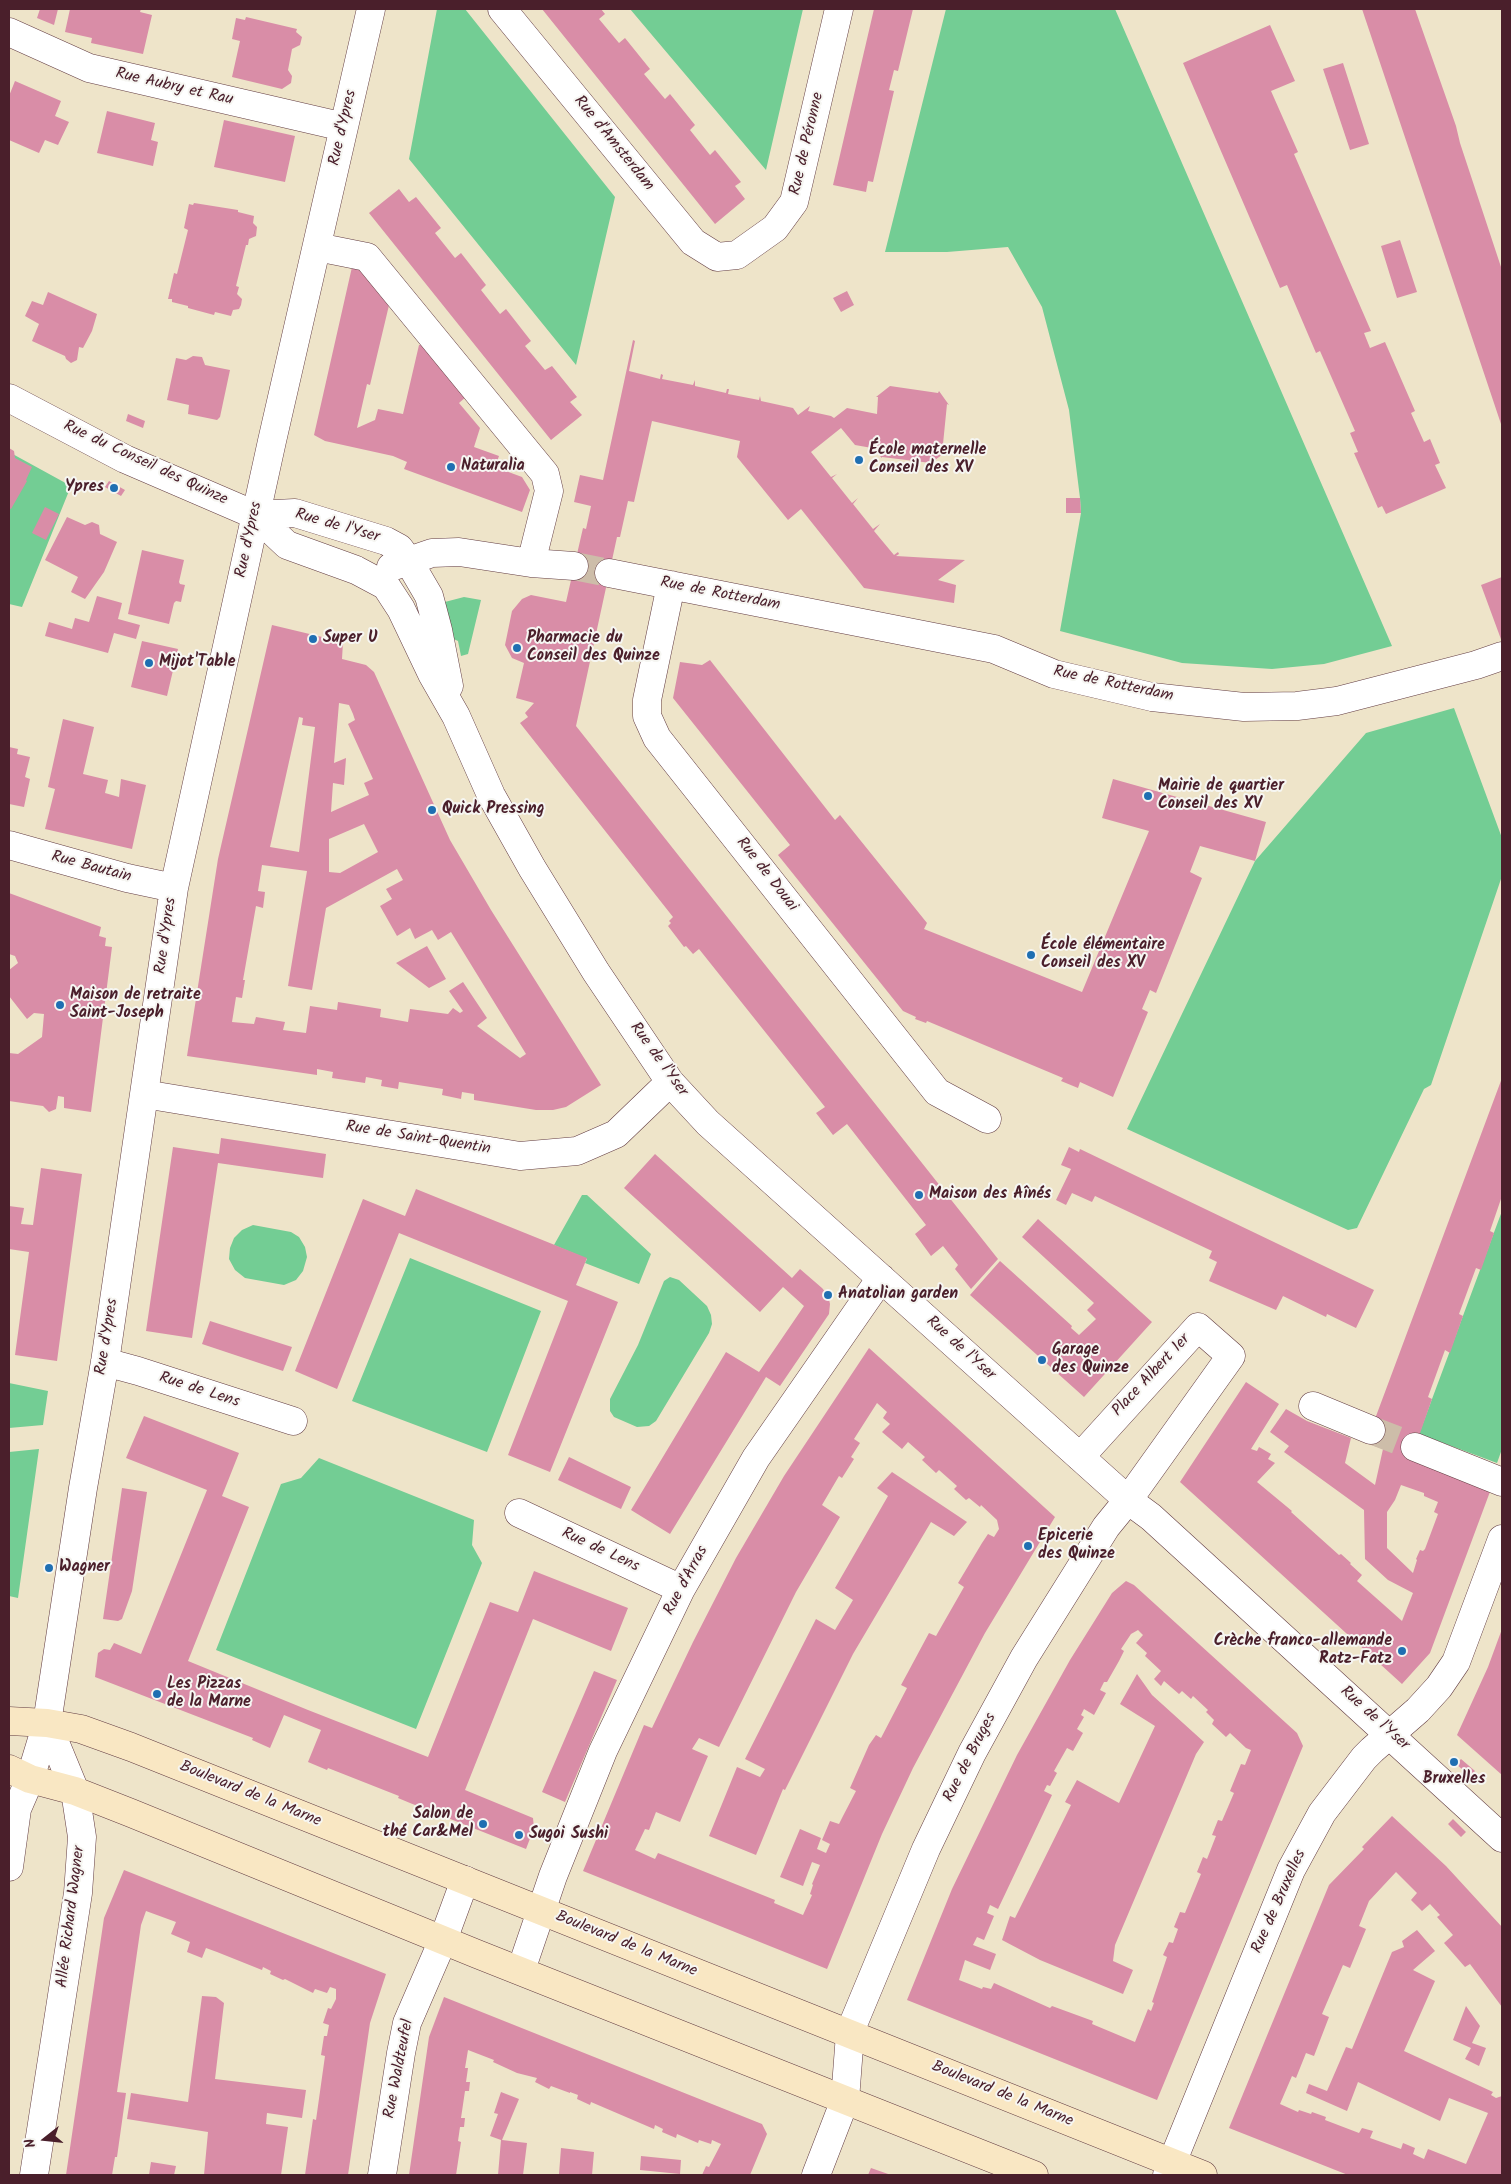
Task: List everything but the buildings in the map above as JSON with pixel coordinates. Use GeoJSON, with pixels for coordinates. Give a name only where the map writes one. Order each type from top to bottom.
{"type":"FeatureCollection","features":[{"type":"Feature","properties":{"kind":"street","name":"Rue d'Ypres"},"geometry":{"type":"LineString","coordinates":[[47,1723],[83,1488],[105,1362],[174,888],[256,515],[371,9]]}},
{"type":"Feature","properties":{"kind":"street","name":"Rue d'Amsterdam"},"geometry":{"type":"LineString","coordinates":[[502,9],[693,242],[718,257],[737,255]]}},
{"type":"Feature","properties":{"kind":"street","name":"Rue de Péronne"},"geometry":{"type":"LineString","coordinates":[[737,255],[775,228],[794,202],[839,9]]}},
{"type":"Feature","properties":{"kind":"street","name":"Rue Aubry et Rau"},"geometry":{"type":"LineString","coordinates":[[9,32],[89,68],[344,127]]}},
{"type":"Feature","properties":{"kind":"street"},"geometry":{"type":"LineString","coordinates":[[317,247],[366,256],[545,474],[549,490],[531,563]]}},
{"type":"Feature","properties":{"kind":"street","name":"Rue du Conseil des Quinze"},"geometry":{"type":"LineString","coordinates":[[9,398],[125,459],[256,515]]}},
{"type":"Feature","properties":{"kind":"street","name":"Rue de l'Yser"},"geometry":{"type":"LineString","coordinates":[[256,515],[295,513],[386,541],[399,548],[429,596],[456,716]]}},
{"type":"Feature","properties":{"kind":"street","name":"Rue de l'Yser"},"geometry":{"type":"LineString","coordinates":[[256,515],[287,545],[356,570],[386,586],[401,608],[432,674],[456,716],[491,795],[532,868],[596,972],[670,1082],[708,1122],[1128,1500],[1151,1517],[1502,1838]]}},
{"type":"Feature","properties":{"kind":"street"},"geometry":{"type":"LineString","coordinates":[[408,560],[432,553],[459,552],[531,563],[574,566]]}},
{"type":"Feature","properties":{"kind":"street","name":"Rue de l'Yser"},"geometry":{"type":"LineString","coordinates":[[356,570],[386,569],[408,560]]}},
{"type":"Feature","properties":{"kind":"street","name":"Rue de Rotterdam"},"geometry":{"type":"LineString","coordinates":[[609,573],[994,649],[1054,674],[1152,697],[1244,707],[1297,706],[1337,701],[1476,665],[1502,656]]}},
{"type":"Feature","properties":{"kind":"street","name":"Rue de Douai"},"geometry":{"type":"LineString","coordinates":[[672,585],[647,700],[647,716],[657,738],[937,1092],[987,1119]]}},
{"type":"Feature","properties":{"kind":"street","name":"Rue Bautain"},"geometry":{"type":"LineString","coordinates":[[9,845],[127,878],[174,888]]}},
{"type":"Feature","properties":{"kind":"street","name":"Rue de Saint-Quentin"},"geometry":{"type":"LineString","coordinates":[[144,1094],[520,1156],[577,1151],[616,1134],[670,1082]]}},
{"type":"Feature","properties":{"kind":"street","name":"Rue d'Arras"},"geometry":{"type":"LineString","coordinates":[[521,1970],[541,1911],[603,1751],[681,1588],[756,1458],[881,1278]]}},
{"type":"Feature","properties":{"kind":"street","name":"Place Albert 1er"},"geometry":{"type":"LineString","coordinates":[[1080,1457],[1198,1326],[1231,1356],[1128,1500]]}},
{"type":"Feature","properties":{"kind":"street","name":"Rue de Lens"},"geometry":{"type":"LineString","coordinates":[[105,1362],[130,1368],[293,1421]]}},
{"type":"Feature","properties":{"kind":"street"},"geometry":{"type":"LineString","coordinates":[[1313,1406],[1371,1430]]}},
{"type":"Feature","properties":{"kind":"street"},"geometry":{"type":"LineString","coordinates":[[1415,1447],[1502,1482]]}},
{"type":"Feature","properties":{"kind":"street","name":"Rue de Bruges"},"geometry":{"type":"LineString","coordinates":[[816,2175],[846,2100],[850,2034],[926,1849],[972,1753],[1024,1658],[1106,1527],[1128,1500]]}},
{"type":"Feature","properties":{"kind":"street","name":"Rue de Lens"},"geometry":{"type":"LineString","coordinates":[[519,1513],[681,1588]]}},
{"type":"Feature","properties":{"kind":"street","name":"Rue de Bruxelles"},"geometry":{"type":"LineString","coordinates":[[1170,2169],[1291,1870],[1322,1814],[1372,1750],[1418,1710],[1439,1687],[1456,1662],[1502,1539]]}},
{"type":"Feature","properties":{"kind":"street","name":"Boulevard de la Marne"},"geometry":{"type":"LineString","coordinates":[[9,1721],[47,1723],[81,1729],[122,1744],[850,2034],[1170,2169],[1203,2175]]}},
{"type":"Feature","properties":{"kind":"street"},"geometry":{"type":"LineString","coordinates":[[9,1867],[18,1810],[20,1774],[47,1723]]}},
{"type":"Feature","properties":{"kind":"street","name":"Allée Richard Wagner"},"geometry":{"type":"LineString","coordinates":[[34,2175],[78,1893],[82,1837],[75,1791],[47,1723]]}},
{"type":"Feature","properties":{"kind":"street"},"geometry":{"type":"LineString","coordinates":[[20,1774],[75,1791],[443,1940],[1034,2175]]}},
{"type":"Feature","properties":{"kind":"street","name":"Rue Waldteufel"},"geometry":{"type":"LineString","coordinates":[[382,2175],[407,2022],[443,1940],[465,1880]]}},
{"type":"Feature","properties":{"kind":"green space"},"geometry":{"type":"Polygon","coordinates":[[[437,9],[465,9],[615,197],[576,365],[409,159],[437,9]]]}},
{"type":"Feature","properties":{"kind":"green space"},"geometry":{"type":"Polygon","coordinates":[[[630,9],[803,9],[766,170],[630,9]]]}},
{"type":"Feature","properties":{"kind":"green space"},"geometry":{"type":"Polygon","coordinates":[[[946,9],[1115,9],[1392,646],[1324,664],[1272,669],[1182,663],[1060,631],[1081,513],[1069,410],[1042,307],[1008,247],[947,252],[885,252],[946,9]]]}},
{"type":"Feature","properties":{"kind":"green space"},"geometry":{"type":"Polygon","coordinates":[[[9,452],[71,486],[22,607],[9,604],[9,452]]]}},
{"type":"Feature","properties":{"kind":"green space"},"geometry":{"type":"Polygon","coordinates":[[[464,597],[481,600],[468,654],[461,656],[458,641],[447,636],[441,603],[464,597]]]}},
{"type":"Feature","properties":{"kind":"green space"},"geometry":{"type":"Polygon","coordinates":[[[1454,708],[1502,838],[1502,876],[1431,1085],[1424,1089],[1357,1228],[1348,1230],[1127,1129],[1255,861],[1366,733],[1454,708]]]}},
{"type":"Feature","properties":{"kind":"green space"},"geometry":{"type":"Polygon","coordinates":[[[582,1195],[587,1195],[651,1254],[639,1284],[585,1263],[587,1259],[554,1245],[582,1195]]]}},
{"type":"Feature","properties":{"kind":"green space"},"geometry":{"type":"Polygon","coordinates":[[[1502,1211],[1502,1449],[1497,1463],[1419,1434],[1502,1211]]]}},
{"type":"Feature","properties":{"kind":"green space"},"geometry":{"type":"Polygon","coordinates":[[[253,1225],[291,1232],[299,1237],[305,1247],[307,1257],[303,1271],[296,1280],[284,1285],[245,1278],[235,1270],[229,1259],[230,1248],[234,1238],[242,1230],[253,1225]]]}},
{"type":"Feature","properties":{"kind":"green space"},"geometry":{"type":"Polygon","coordinates":[[[410,1258],[541,1311],[487,1452],[352,1401],[410,1258]]]}},
{"type":"Feature","properties":{"kind":"green space"},"geometry":{"type":"Polygon","coordinates":[[[670,1277],[679,1280],[707,1306],[712,1324],[709,1333],[656,1421],[649,1426],[637,1427],[614,1417],[610,1411],[610,1399],[638,1345],[664,1281],[670,1277]]]}},
{"type":"Feature","properties":{"kind":"green space"},"geometry":{"type":"Polygon","coordinates":[[[9,1383],[48,1391],[43,1425],[9,1428],[9,1383]]]}},
{"type":"Feature","properties":{"kind":"green space"},"geometry":{"type":"Polygon","coordinates":[[[39,1449],[18,1598],[9,1596],[9,1452],[39,1449]]]}},
{"type":"Feature","properties":{"kind":"green space"},"geometry":{"type":"Polygon","coordinates":[[[319,1458],[474,1520],[472,1545],[482,1563],[416,1729],[216,1650],[281,1484],[301,1478],[319,1458]]]}},
{"type":"Feature","properties":{"kind":"tunnel"},"geometry":{"type":"LineString","coordinates":[[574,566],[609,573]]}},
{"type":"Feature","properties":{"kind":"tunnel"},"geometry":{"type":"LineString","coordinates":[[1371,1430],[1415,1447]]}},
{"type":"Feature","properties":{"kind":"place","name":"École maternelle Conseil des XV"},"geometry":{"type":"Point","coordinates":[859,460]}},
{"type":"Feature","properties":{"kind":"place","name":"Naturalia"},"geometry":{"type":"Point","coordinates":[451,467]}},
{"type":"Feature","properties":{"kind":"place","name":"Ypres"},"geometry":{"type":"Point","coordinates":[114,488]}},
{"type":"Feature","properties":{"kind":"place","name":"Super U"},"geometry":{"type":"Point","coordinates":[313,639]}},
{"type":"Feature","properties":{"kind":"place","name":"Pharmacie du Conseil des Quinze"},"geometry":{"type":"Point","coordinates":[517,648]}},
{"type":"Feature","properties":{"kind":"place","name":"Mijot'Table"},"geometry":{"type":"Point","coordinates":[149,663]}},
{"type":"Feature","properties":{"kind":"place","name":"Mairie de quartier Conseil des XV"},"geometry":{"type":"Point","coordinates":[1148,796]}},
{"type":"Feature","properties":{"kind":"place","name":"Quick Pressing"},"geometry":{"type":"Point","coordinates":[432,810]}},
{"type":"Feature","properties":{"kind":"place","name":"École élémentaire Conseil des XV"},"geometry":{"type":"Point","coordinates":[1031,955]}},
{"type":"Feature","properties":{"kind":"place","name":"Maison de retraite Saint-Joseph"},"geometry":{"type":"Point","coordinates":[60,1005]}},
{"type":"Feature","properties":{"kind":"place","name":"Maison des Aînés"},"geometry":{"type":"Point","coordinates":[919,1195]}},
{"type":"Feature","properties":{"kind":"place","name":"Anatolian garden"},"geometry":{"type":"Point","coordinates":[828,1295]}},
{"type":"Feature","properties":{"kind":"place","name":"Garage des Quinze"},"geometry":{"type":"Point","coordinates":[1042,1360]}},
{"type":"Feature","properties":{"kind":"place","name":"Epicerie des Quinze"},"geometry":{"type":"Point","coordinates":[1028,1546]}},
{"type":"Feature","properties":{"kind":"place","name":"Wagner"},"geometry":{"type":"Point","coordinates":[49,1568]}},
{"type":"Feature","properties":{"kind":"place","name":"Crèche franco-allemande Ratz-Fatz"},"geometry":{"type":"Point","coordinates":[1402,1651]}},
{"type":"Feature","properties":{"kind":"place","name":"Les Pizzas de la Marne"},"geometry":{"type":"Point","coordinates":[157,1694]}},
{"type":"Feature","properties":{"kind":"place","name":"Bruxelles"},"geometry":{"type":"Point","coordinates":[1454,1762]}},
{"type":"Feature","properties":{"kind":"place","name":"Salon de thé Car&Mel"},"geometry":{"type":"Point","coordinates":[483,1824]}},
{"type":"Feature","properties":{"kind":"place","name":"Sugoi Sushi"},"geometry":{"type":"Point","coordinates":[519,1835]}}]}
